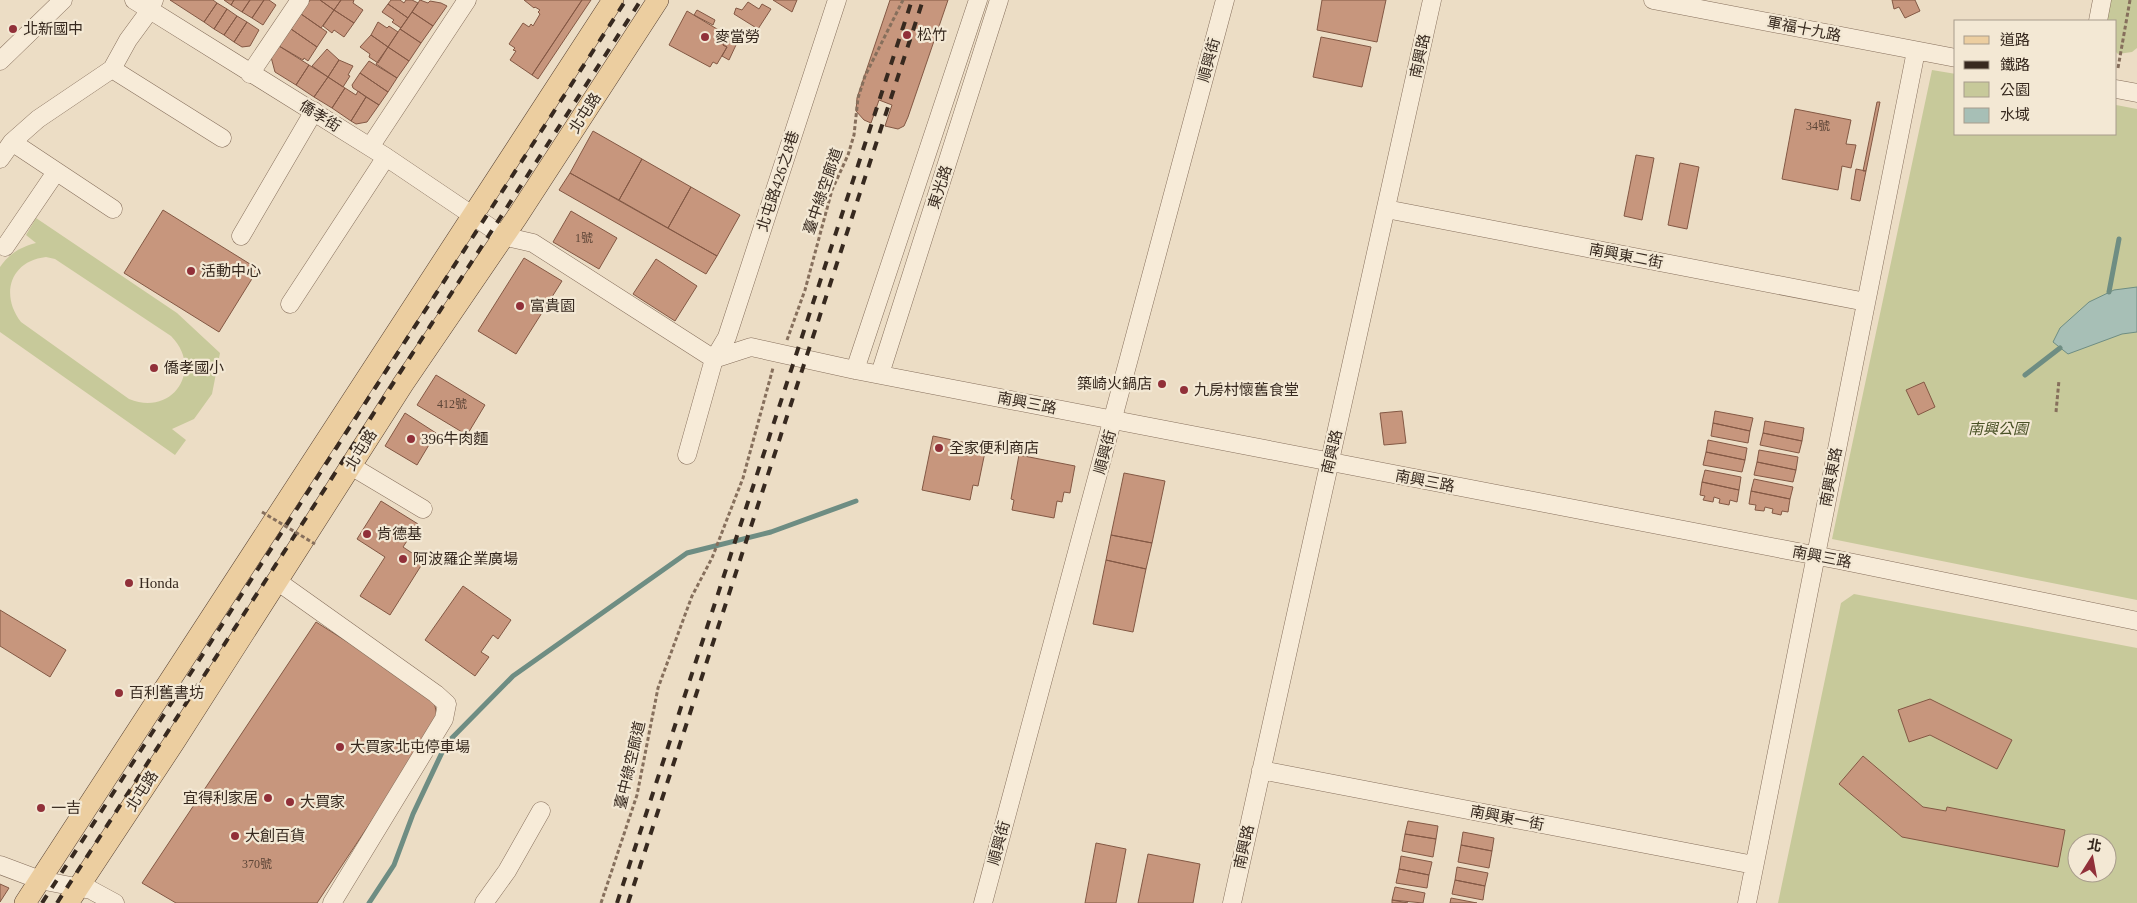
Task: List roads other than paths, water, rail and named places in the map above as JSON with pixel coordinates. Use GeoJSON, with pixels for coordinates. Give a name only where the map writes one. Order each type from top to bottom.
{"type":"FeatureCollection","features":[{"type":"Feature","properties":{"kind":"main road"},"geometry":{"type":"LineString","coordinates":[[25,903],[613,0]]}},
{"type":"Feature","properties":{"kind":"main road","name":"北屯路"},"geometry":{"type":"LineString","coordinates":[[73,895],[403,384],[658,0]]}},
{"type":"Feature","properties":{"kind":"street"},"geometry":{"type":"LineString","coordinates":[[0,61],[63,0]]}},
{"type":"Feature","properties":{"kind":"street","name":"僑孝街"},"geometry":{"type":"LineString","coordinates":[[134,0],[152,5],[250,74],[386,157],[503,236]]}},
{"type":"Feature","properties":{"kind":"street"},"geometry":{"type":"LineString","coordinates":[[250,74],[300,0]]}},
{"type":"Feature","properties":{"kind":"street"},"geometry":{"type":"LineString","coordinates":[[370,147],[467,0]]}},
{"type":"Feature","properties":{"kind":"street","name":"北屯路426之8巷"},"geometry":{"type":"LineString","coordinates":[[687,455],[714,359],[727,337],[837,0]]}},
{"type":"Feature","properties":{"kind":"street","name":"東光路"},"geometry":{"type":"LineString","coordinates":[[855,370],[978,0]]}},
{"type":"Feature","properties":{"kind":"street","name":"東光路"},"geometry":{"type":"LineString","coordinates":[[880,374],[999,0]]}},
{"type":"Feature","properties":{"kind":"street","name":"順興街"},"geometry":{"type":"LineString","coordinates":[[982,903],[1114,420],[1225,0]]}},
{"type":"Feature","properties":{"kind":"street","name":"南興路"},"geometry":{"type":"LineString","coordinates":[[1232,903],[1432,0]]}},
{"type":"Feature","properties":{"kind":"street","name":"軍福十九路"},"geometry":{"type":"LineString","coordinates":[[1653,0],[1679,2],[1954,58]]}},
{"type":"Feature","properties":{"kind":"street"},"geometry":{"type":"LineString","coordinates":[[2098,20],[2102,0]]}},
{"type":"Feature","properties":{"kind":"street"},"geometry":{"type":"LineString","coordinates":[[0,159],[12,142],[38,119],[112,69],[128,40],[152,5]]}},
{"type":"Feature","properties":{"kind":"street","name":"南興東路"},"geometry":{"type":"LineString","coordinates":[[1747,903],[1916,51]]}},
{"type":"Feature","properties":{"kind":"street"},"geometry":{"type":"LineString","coordinates":[[112,69],[222,138]]}},
{"type":"Feature","properties":{"kind":"street"},"geometry":{"type":"LineString","coordinates":[[2117,89],[2137,93]]}},
{"type":"Feature","properties":{"kind":"street"},"geometry":{"type":"LineString","coordinates":[[241,236],[314,112]]}},
{"type":"Feature","properties":{"kind":"street"},"geometry":{"type":"LineString","coordinates":[[12,142],[113,209]]}},
{"type":"Feature","properties":{"kind":"street"},"geometry":{"type":"LineString","coordinates":[[290,304],[386,157]]}},
{"type":"Feature","properties":{"kind":"street"},"geometry":{"type":"LineString","coordinates":[[5,247],[56,172]]}},
{"type":"Feature","properties":{"kind":"street","name":"南興東二街"},"geometry":{"type":"LineString","coordinates":[[1386,209],[1866,302]]}},
{"type":"Feature","properties":{"kind":"street"},"geometry":{"type":"LineString","coordinates":[[503,236],[532,243],[714,359]]}},
{"type":"Feature","properties":{"kind":"street","name":"南興三路"},"geometry":{"type":"LineString","coordinates":[[714,359],[751,347],[855,370],[1816,556],[2137,621]]}},
{"type":"Feature","properties":{"kind":"street"},"geometry":{"type":"LineString","coordinates":[[351,466],[423,509]]}},
{"type":"Feature","properties":{"kind":"street"},"geometry":{"type":"LineString","coordinates":[[277,581],[436,694],[447,704],[444,719],[332,903]]}},
{"type":"Feature","properties":{"kind":"street","name":"南興東一街"},"geometry":{"type":"LineString","coordinates":[[1260,770],[1754,865]]}},
{"type":"Feature","properties":{"kind":"street"},"geometry":{"type":"LineString","coordinates":[[484,903],[507,871],[541,812]]}},
{"type":"Feature","properties":{"kind":"street"},"geometry":{"type":"LineString","coordinates":[[0,865],[73,895],[91,890],[115,903]]}},
{"type":"Feature","properties":{"kind":"water"},"geometry":{"type":"Polygon","coordinates":[[[2137,287],[2137,332],[2122,334],[2068,354],[2053,342],[2060,328],[2089,302],[2114,290],[2137,287]]]}},
{"type":"Feature","properties":{"kind":"waterway"},"geometry":{"type":"LineString","coordinates":[[2109,292],[2119,239]]}},
{"type":"Feature","properties":{"kind":"waterway"},"geometry":{"type":"LineString","coordinates":[[2025,375],[2060,348]]}},
{"type":"Feature","properties":{"kind":"waterway"},"geometry":{"type":"LineString","coordinates":[[369,903],[394,865],[413,814],[446,744],[513,676],[687,553],[771,532],[856,501]]}},
{"type":"Feature","properties":{"kind":"railway"},"geometry":{"type":"LineString","coordinates":[[42,903],[626,0]]}},
{"type":"Feature","properties":{"kind":"railway"},"geometry":{"type":"LineString","coordinates":[[57,903],[641,0]]}},
{"type":"Feature","properties":{"kind":"railway"},"geometry":{"type":"LineString","coordinates":[[617,903],[912,0]]}},
{"type":"Feature","properties":{"kind":"railway"},"geometry":{"type":"LineString","coordinates":[[628,903],[923,0]]}},
{"type":"Feature","properties":{"kind":"place","name":"北新國中"},"geometry":{"type":"Point","coordinates":[13,29]}},
{"type":"Feature","properties":{"kind":"place","name":"松竹"},"geometry":{"type":"Point","coordinates":[907,35]}},
{"type":"Feature","properties":{"kind":"place","name":"麥當勞"},"geometry":{"type":"Point","coordinates":[705,37]}},
{"type":"Feature","properties":{"kind":"place","name":"活動中心"},"geometry":{"type":"Point","coordinates":[191,271]}},
{"type":"Feature","properties":{"kind":"place","name":"富貴園"},"geometry":{"type":"Point","coordinates":[520,306]}},
{"type":"Feature","properties":{"kind":"place","name":"僑孝國小"},"geometry":{"type":"Point","coordinates":[154,368]}},
{"type":"Feature","properties":{"kind":"place","name":"築崎火鍋店"},"geometry":{"type":"Point","coordinates":[1162,384]}},
{"type":"Feature","properties":{"kind":"place","name":"九房村懷舊食堂"},"geometry":{"type":"Point","coordinates":[1184,390]}},
{"type":"Feature","properties":{"kind":"place","name":"396牛肉麵"},"geometry":{"type":"Point","coordinates":[411,439]}},
{"type":"Feature","properties":{"kind":"place","name":"全家便利商店"},"geometry":{"type":"Point","coordinates":[939,448]}},
{"type":"Feature","properties":{"kind":"place","name":"肯德基"},"geometry":{"type":"Point","coordinates":[367,534]}},
{"type":"Feature","properties":{"kind":"place","name":"阿波羅企業廣場"},"geometry":{"type":"Point","coordinates":[403,559]}},
{"type":"Feature","properties":{"kind":"place","name":"Honda"},"geometry":{"type":"Point","coordinates":[129,583]}},
{"type":"Feature","properties":{"kind":"place","name":"百利舊書坊"},"geometry":{"type":"Point","coordinates":[119,693]}},
{"type":"Feature","properties":{"kind":"place","name":"大買家北屯停車場"},"geometry":{"type":"Point","coordinates":[340,747]}},
{"type":"Feature","properties":{"kind":"place","name":"宜得利家居"},"geometry":{"type":"Point","coordinates":[268,798]}},
{"type":"Feature","properties":{"kind":"place","name":"大買家"},"geometry":{"type":"Point","coordinates":[290,802]}},
{"type":"Feature","properties":{"kind":"place","name":"一吉"},"geometry":{"type":"Point","coordinates":[41,808]}},
{"type":"Feature","properties":{"kind":"place","name":"大創百貨"},"geometry":{"type":"Point","coordinates":[235,836]}},
{"type":"Feature","properties":{"kind":"park label","name":"南興公園"},"geometry":{"type":"Point","coordinates":[1998,429]}}]}
